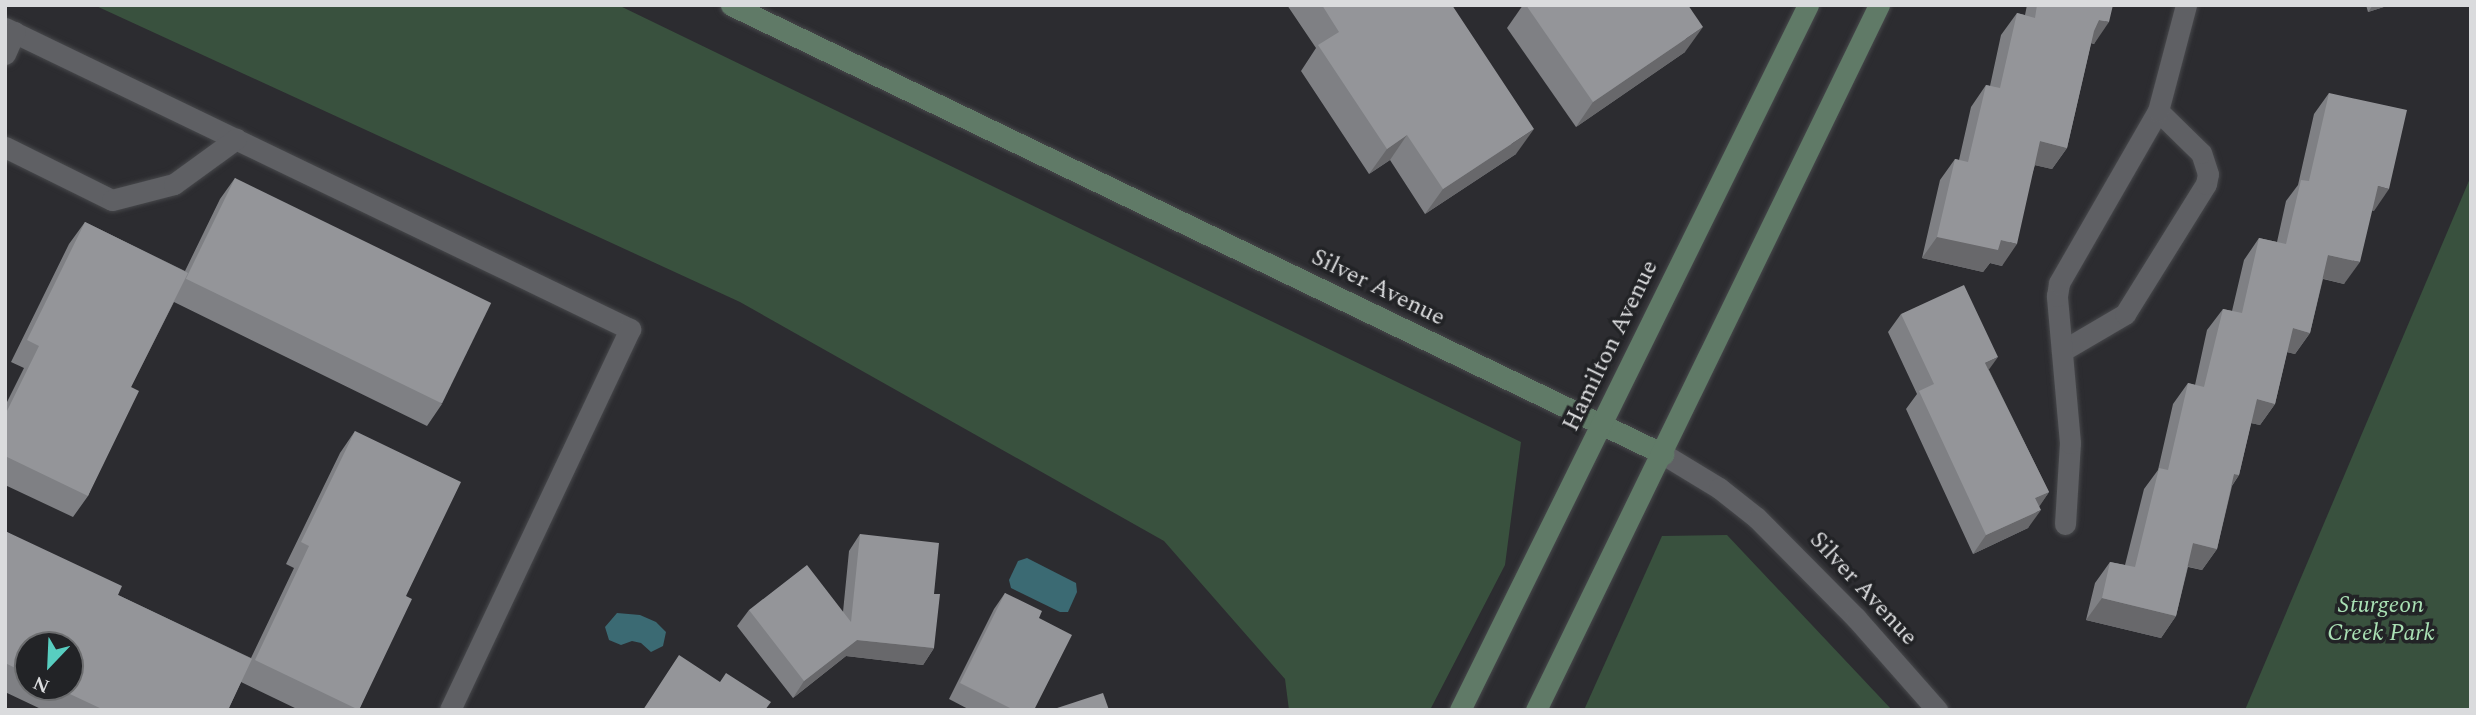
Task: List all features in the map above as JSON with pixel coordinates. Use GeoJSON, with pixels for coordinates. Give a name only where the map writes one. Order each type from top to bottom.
{"type":"FeatureCollection","features":[{"type":"Feature","properties":{"kind":"street","name":"Silver Avenue"},"geometry":{"type":"LineString","coordinates":[[731,5],[1663,454],[1719,488],[1758,518],[1856,618],[1937,710]]}},
{"type":"Feature","properties":{"kind":"street","name":"Hamilton Avenue"},"geometry":{"type":"LineString","coordinates":[[1460,710],[1808,5]]}},
{"type":"Feature","properties":{"kind":"street"},"geometry":{"type":"LineString","coordinates":[[1536,710],[1663,454],[1879,5]]}},
{"type":"Feature","properties":{"kind":"street"},"geometry":{"type":"LineString","coordinates":[[2064,524],[2070,443],[2057,296],[2059,283],[2158,111],[2186,5]]}},
{"type":"Feature","properties":{"kind":"street"},"geometry":{"type":"LineString","coordinates":[[5,54],[10,30],[630,329],[450,710]]}},
{"type":"Feature","properties":{"kind":"street"},"geometry":{"type":"LineString","coordinates":[[2062,351],[2125,314],[2206,184],[2208,174],[2201,153],[2158,111]]}},
{"type":"Feature","properties":{"kind":"street"},"geometry":{"type":"LineString","coordinates":[[5,147],[112,200],[174,184],[236,139]]}},
{"type":"Feature","properties":{"kind":"green space"},"geometry":{"type":"Polygon","coordinates":[[[94,5],[618,5],[1521,442],[1505,565],[1430,710],[1289,710],[1285,679],[1164,541],[740,302],[94,5]]]}},
{"type":"Feature","properties":{"kind":"green space","name":"Sturgeon Creek Park"},"geometry":{"type":"Polygon","coordinates":[[[2471,176],[2471,710],[2245,710],[2471,176]]]}},
{"type":"Feature","properties":{"kind":"green space"},"geometry":{"type":"Polygon","coordinates":[[[1727,535],[1892,710],[1584,710],[1662,536],[1727,535]]]}},
{"type":"Feature","properties":{"kind":"water"},"geometry":{"type":"Polygon","coordinates":[[[1027,558],[1076,583],[1077,592],[1068,612],[1060,612],[1011,588],[1009,580],[1018,561],[1027,558]]]}},
{"type":"Feature","properties":{"kind":"water"},"geometry":{"type":"Polygon","coordinates":[[[617,613],[640,615],[656,622],[666,632],[663,646],[651,652],[641,643],[632,641],[621,645],[609,640],[605,627],[617,613]]]}},
{"type":"Feature","properties":{"kind":"building"},"geometry":{"type":"Polygon","coordinates":[[[1322,5],[1452,5],[1534,129],[1443,189],[1407,135],[1387,149],[1318,45],[1339,32],[1322,5]]]}},
{"type":"Feature","properties":{"kind":"building"},"geometry":{"type":"Polygon","coordinates":[[[1526,5],[1688,5],[1703,27],[1593,102],[1526,5]]]}},
{"type":"Feature","properties":{"kind":"building"},"geometry":{"type":"Polygon","coordinates":[[[2037,5],[2113,5],[2109,22],[2099,20],[2094,31],[2067,148],[2040,141],[2017,244],[2001,240],[1998,250],[1937,237],[1955,159],[1968,162],[1986,85],[2000,88],[2017,13],[2035,18],[2037,5]]]}},
{"type":"Feature","properties":{"kind":"building"},"geometry":{"type":"Polygon","coordinates":[[[2329,93],[2407,110],[2389,189],[2378,186],[2360,262],[2328,255],[2310,333],[2293,328],[2275,404],[2257,399],[2239,475],[2234,474],[2217,549],[2193,543],[2176,616],[2102,598],[2110,562],[2135,567],[2159,468],[2168,470],[2188,383],[2204,387],[2223,309],[2242,313],[2259,238],[2286,244],[2301,180],[2309,181],[2329,93]]]}},
{"type":"Feature","properties":{"kind":"building"},"geometry":{"type":"Polygon","coordinates":[[[235,178],[491,303],[442,404],[186,279],[235,178]]]}},
{"type":"Feature","properties":{"kind":"building"},"geometry":{"type":"Polygon","coordinates":[[[85,222],[188,273],[131,387],[139,391],[88,496],[5,456],[5,415],[39,346],[27,340],[85,222]]]}},
{"type":"Feature","properties":{"kind":"building"},"geometry":{"type":"Polygon","coordinates":[[[1964,285],[1998,357],[1985,363],[2049,492],[2035,498],[2041,510],[1986,535],[1919,391],[1934,384],[1901,314],[1964,285]]]}},
{"type":"Feature","properties":{"kind":"building"},"geometry":{"type":"Polygon","coordinates":[[[355,431],[461,482],[406,596],[412,599],[359,710],[255,660],[309,546],[301,542],[355,431]]]}},
{"type":"Feature","properties":{"kind":"building"},"geometry":{"type":"Polygon","coordinates":[[[5,531],[122,586],[118,595],[252,659],[228,710],[104,710],[84,701],[84,631],[14,631],[14,667],[5,663],[5,531]]]}},
{"type":"Feature","properties":{"kind":"building"},"geometry":{"type":"Polygon","coordinates":[[[860,534],[939,543],[934,594],[940,594],[934,648],[857,640],[804,681],[749,610],[807,565],[851,622],[860,534]]]}},
{"type":"Feature","properties":{"kind":"building"},"geometry":{"type":"Polygon","coordinates":[[[1005,593],[1042,611],[1039,618],[1072,635],[1034,710],[1014,710],[960,683],[1005,593]]]}},
{"type":"Feature","properties":{"kind":"building"},"geometry":{"type":"Polygon","coordinates":[[[679,655],[720,682],[726,673],[771,702],[765,710],[643,710],[679,655]]]}},
{"type":"Feature","properties":{"kind":"building"},"geometry":{"type":"Polygon","coordinates":[[[1103,693],[1109,710],[1051,710],[1103,693]]]}}]}
